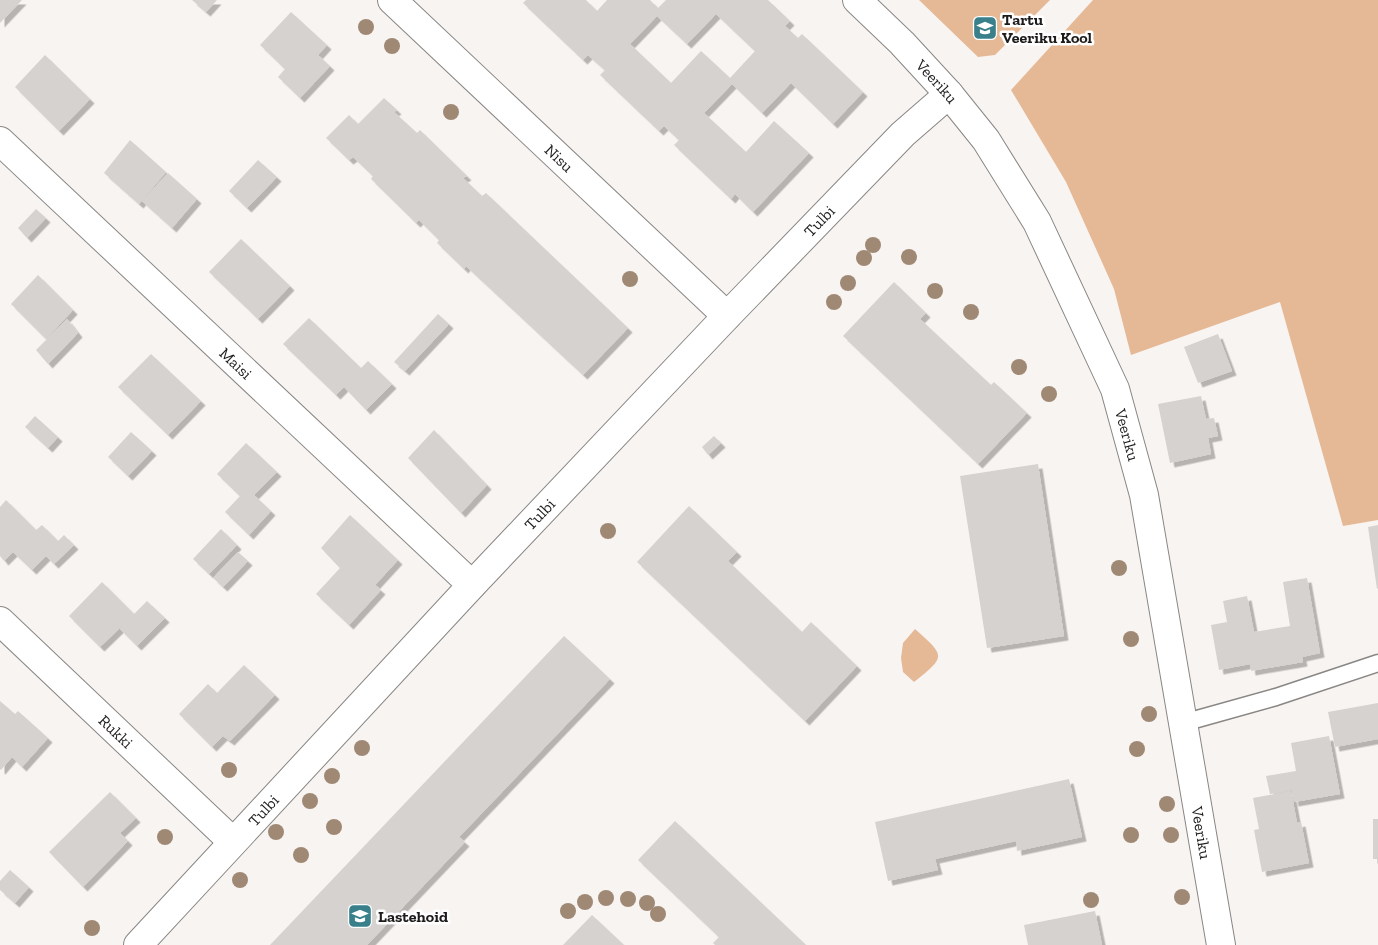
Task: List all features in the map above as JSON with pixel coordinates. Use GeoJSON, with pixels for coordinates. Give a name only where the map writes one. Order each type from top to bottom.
{"type":"FeatureCollection","features":[{"type":"Feature","properties":{"kind":"street","name":"Nisu"},"geometry":{"type":"LineString","coordinates":[[392,0],[727,316]]}},
{"type":"Feature","properties":{"kind":"street","name":"Veeriku"},"geometry":{"type":"LineString","coordinates":[[857,0],[902,43],[949,94],[986,140],[1037,222],[1116,389],[1144,495],[1221,945]]}},
{"type":"Feature","properties":{"kind":"street","name":"Tulbi"},"geometry":{"type":"LineString","coordinates":[[138,945],[472,585],[727,316],[904,134],[949,94]]}},
{"type":"Feature","properties":{"kind":"street","name":"Maisi"},"geometry":{"type":"LineString","coordinates":[[0,141],[472,585]]}},
{"type":"Feature","properties":{"kind":"street","name":"Rukki"},"geometry":{"type":"LineString","coordinates":[[0,621],[232,842]]}},
{"type":"Feature","properties":{"kind":"lane"},"geometry":{"type":"LineString","coordinates":[[1183,724],[1276,697],[1378,662]]}},
{"type":"Feature","properties":{"kind":"shaded area","name":"Tartu Veeriku Kool"},"geometry":{"type":"Polygon","coordinates":[[[919,0],[1050,0],[995,55],[978,57],[919,0]]]}},
{"type":"Feature","properties":{"kind":"shaded area"},"geometry":{"type":"Polygon","coordinates":[[[1093,0],[1378,0],[1378,520],[1343,526],[1280,302],[1131,355],[1114,289],[1066,182],[1011,90],[1093,0]]]}},
{"type":"Feature","properties":{"kind":"shaded area"},"geometry":{"type":"Polygon","coordinates":[[[915,629],[932,645],[937,651],[938,656],[937,661],[932,667],[914,682],[903,672],[901,658],[903,643],[915,629]]]}},
{"type":"Feature","properties":{"kind":"building"},"geometry":{"type":"Polygon","coordinates":[[[0,0],[22,0],[0,23],[0,0]]]}},
{"type":"Feature","properties":{"kind":"building"},"geometry":{"type":"Polygon","coordinates":[[[192,0],[217,0],[206,12],[192,0]]]}},
{"type":"Feature","properties":{"kind":"building"},"geometry":{"type":"Polygon","coordinates":[[[526,0],[586,0],[597,11],[607,0],[650,0],[658,8],[666,0],[768,0],[790,21],[785,26],[798,38],[802,34],[863,92],[833,124],[791,83],[762,113],[732,84],[704,113],[746,152],[774,121],[809,153],[753,212],[735,194],[731,199],[674,145],[679,140],[664,126],[659,131],[600,75],[605,70],[588,55],[583,60],[523,3],[526,0]],[[716,14],[687,44],[657,16],[630,44],[671,83],[701,51],[730,78],[755,51],[716,14]]]}},
{"type":"Feature","properties":{"kind":"building"},"geometry":{"type":"Polygon","coordinates":[[[291,12],[327,45],[318,55],[330,66],[300,98],[278,77],[285,69],[260,45],[291,12]]]}},
{"type":"Feature","properties":{"kind":"building"},"geometry":{"type":"Polygon","coordinates":[[[45,55],[90,99],[59,131],[15,87],[45,55]]]}},
{"type":"Feature","properties":{"kind":"building"},"geometry":{"type":"Polygon","coordinates":[[[384,98],[397,110],[394,112],[417,133],[420,130],[467,176],[463,178],[482,196],[486,193],[628,328],[583,375],[466,266],[464,269],[437,243],[439,240],[419,220],[416,223],[371,179],[373,176],[353,157],[349,160],[326,138],[349,115],[358,124],[384,98]]]}},
{"type":"Feature","properties":{"kind":"building"},"geometry":{"type":"Polygon","coordinates":[[[130,140],[166,172],[139,204],[104,173],[130,140]]]}},
{"type":"Feature","properties":{"kind":"building"},"geometry":{"type":"Polygon","coordinates":[[[258,160],[277,177],[247,208],[229,191],[258,160]]]}},
{"type":"Feature","properties":{"kind":"building"},"geometry":{"type":"Polygon","coordinates":[[[168,173],[197,199],[172,228],[142,201],[168,173]]]}},
{"type":"Feature","properties":{"kind":"building"},"geometry":{"type":"Polygon","coordinates":[[[36,209],[46,218],[27,238],[18,228],[36,209]]]}},
{"type":"Feature","properties":{"kind":"building"},"geometry":{"type":"Polygon","coordinates":[[[241,239],[290,286],[258,319],[209,272],[241,239]]]}},
{"type":"Feature","properties":{"kind":"building"},"geometry":{"type":"Polygon","coordinates":[[[38,275],[73,310],[46,339],[11,304],[38,275]]]}},
{"type":"Feature","properties":{"kind":"building"},"geometry":{"type":"Polygon","coordinates":[[[894,282],[926,313],[920,319],[991,385],[994,382],[1027,413],[978,464],[843,336],[894,282]]]}},
{"type":"Feature","properties":{"kind":"building"},"geometry":{"type":"Polygon","coordinates":[[[438,314],[449,324],[405,371],[394,362],[438,314]]]}},
{"type":"Feature","properties":{"kind":"building"},"geometry":{"type":"Polygon","coordinates":[[[309,318],[361,368],[368,361],[392,384],[366,410],[344,387],[336,395],[283,344],[309,318]]]}},
{"type":"Feature","properties":{"kind":"building"},"geometry":{"type":"Polygon","coordinates":[[[67,319],[78,333],[48,364],[36,350],[67,319]]]}},
{"type":"Feature","properties":{"kind":"building"},"geometry":{"type":"Polygon","coordinates":[[[1218,334],[1232,371],[1198,383],[1184,347],[1218,334]]]}},
{"type":"Feature","properties":{"kind":"building"},"geometry":{"type":"Polygon","coordinates":[[[151,354],[201,401],[168,435],[118,387],[151,354]]]}},
{"type":"Feature","properties":{"kind":"building"},"geometry":{"type":"Polygon","coordinates":[[[1201,396],[1206,419],[1214,418],[1218,436],[1208,438],[1211,454],[1170,463],[1158,404],[1201,396]]]}},
{"type":"Feature","properties":{"kind":"building"},"geometry":{"type":"Polygon","coordinates":[[[35,416],[58,437],[48,448],[25,427],[35,416]]]}},
{"type":"Feature","properties":{"kind":"building"},"geometry":{"type":"Polygon","coordinates":[[[434,430],[487,485],[461,513],[408,458],[434,430]]]}},
{"type":"Feature","properties":{"kind":"building"},"geometry":{"type":"Polygon","coordinates":[[[131,432],[152,451],[128,476],[108,457],[131,432]]]}},
{"type":"Feature","properties":{"kind":"building"},"geometry":{"type":"Polygon","coordinates":[[[714,436],[721,443],[708,455],[702,447],[714,436]]]}},
{"type":"Feature","properties":{"kind":"building"},"geometry":{"type":"Polygon","coordinates":[[[246,443],[277,472],[254,495],[271,511],[249,535],[225,512],[240,496],[217,474],[246,443]]]}},
{"type":"Feature","properties":{"kind":"building"},"geometry":{"type":"Polygon","coordinates":[[[1038,464],[1064,636],[987,648],[960,476],[1038,464]]]}},
{"type":"Feature","properties":{"kind":"building"},"geometry":{"type":"Polygon","coordinates":[[[6,500],[36,530],[42,525],[58,541],[64,535],[74,545],[54,564],[46,556],[32,570],[13,552],[4,561],[0,556],[0,507],[6,500]]]}},
{"type":"Feature","properties":{"kind":"building"},"geometry":{"type":"Polygon","coordinates":[[[689,506],[737,552],[728,561],[802,632],[811,622],[857,666],[805,721],[637,562],[689,506]]]}},
{"type":"Feature","properties":{"kind":"building"},"geometry":{"type":"Polygon","coordinates":[[[350,515],[398,560],[375,585],[381,590],[349,625],[316,594],[340,568],[321,548],[350,515]]]}},
{"type":"Feature","properties":{"kind":"building"},"geometry":{"type":"Polygon","coordinates":[[[1378,525],[1378,588],[1377,589],[1368,527],[1378,525]]]}},
{"type":"Feature","properties":{"kind":"building"},"geometry":{"type":"Polygon","coordinates":[[[221,529],[237,545],[209,574],[193,559],[221,529]]]}},
{"type":"Feature","properties":{"kind":"building"},"geometry":{"type":"Polygon","coordinates":[[[238,552],[248,561],[223,587],[213,578],[238,552]]]}},
{"type":"Feature","properties":{"kind":"building"},"geometry":{"type":"Polygon","coordinates":[[[1307,578],[1320,653],[1302,657],[1303,662],[1251,671],[1250,664],[1219,670],[1211,625],[1227,622],[1223,601],[1247,596],[1254,632],[1290,626],[1283,582],[1307,578]]]}},
{"type":"Feature","properties":{"kind":"building"},"geometry":{"type":"Polygon","coordinates":[[[102,582],[134,614],[147,601],[165,618],[137,646],[120,629],[128,620],[100,647],[69,616],[102,582]]]}},
{"type":"Feature","properties":{"kind":"building"},"geometry":{"type":"Polygon","coordinates":[[[564,636],[610,679],[459,837],[465,842],[367,945],[270,945],[564,636]]]}},
{"type":"Feature","properties":{"kind":"building"},"geometry":{"type":"Polygon","coordinates":[[[244,665],[275,695],[230,741],[223,736],[212,747],[179,714],[208,684],[217,693],[244,665]]]}},
{"type":"Feature","properties":{"kind":"building"},"geometry":{"type":"Polygon","coordinates":[[[0,701],[15,714],[18,711],[48,738],[22,767],[12,757],[0,769],[0,701]]]}},
{"type":"Feature","properties":{"kind":"building"},"geometry":{"type":"Polygon","coordinates":[[[1378,703],[1378,739],[1335,747],[1328,712],[1378,703]]]}},
{"type":"Feature","properties":{"kind":"building"},"geometry":{"type":"Polygon","coordinates":[[[1329,736],[1340,794],[1294,802],[1292,790],[1270,794],[1266,776],[1296,771],[1291,743],[1329,736]]]}},
{"type":"Feature","properties":{"kind":"building"},"geometry":{"type":"Polygon","coordinates":[[[1069,779],[1082,837],[1017,851],[1016,841],[935,859],[938,870],[888,881],[875,822],[1069,779]]]}},
{"type":"Feature","properties":{"kind":"building"},"geometry":{"type":"Polygon","coordinates":[[[1291,791],[1297,823],[1301,822],[1309,863],[1262,872],[1254,830],[1259,829],[1253,798],[1291,791]]]}},
{"type":"Feature","properties":{"kind":"building"},"geometry":{"type":"Polygon","coordinates":[[[110,792],[136,818],[120,833],[128,841],[83,887],[49,852],[110,792]]]}},
{"type":"Feature","properties":{"kind":"building"},"geometry":{"type":"Polygon","coordinates":[[[1373,819],[1378,819],[1378,859],[1373,859],[1373,819]]]}},
{"type":"Feature","properties":{"kind":"building"},"geometry":{"type":"Polygon","coordinates":[[[675,821],[806,945],[715,945],[713,943],[719,937],[638,860],[675,821]]]}},
{"type":"Feature","properties":{"kind":"building"},"geometry":{"type":"Polygon","coordinates":[[[10,870],[29,887],[15,903],[0,890],[0,881],[10,870]]]}},
{"type":"Feature","properties":{"kind":"building"},"geometry":{"type":"Polygon","coordinates":[[[1095,911],[1102,945],[1028,945],[1024,925],[1095,911]]]}},
{"type":"Feature","properties":{"kind":"building"},"geometry":{"type":"Polygon","coordinates":[[[592,915],[624,945],[563,945],[592,915]]]}},
{"type":"Feature","properties":{"kind":"place","name":"Tartu Veeriku Kool"},"geometry":{"type":"Point","coordinates":[985,28]}},
{"type":"Feature","properties":{"kind":"place","name":"Lastehoid"},"geometry":{"type":"Point","coordinates":[360,916]}}]}
